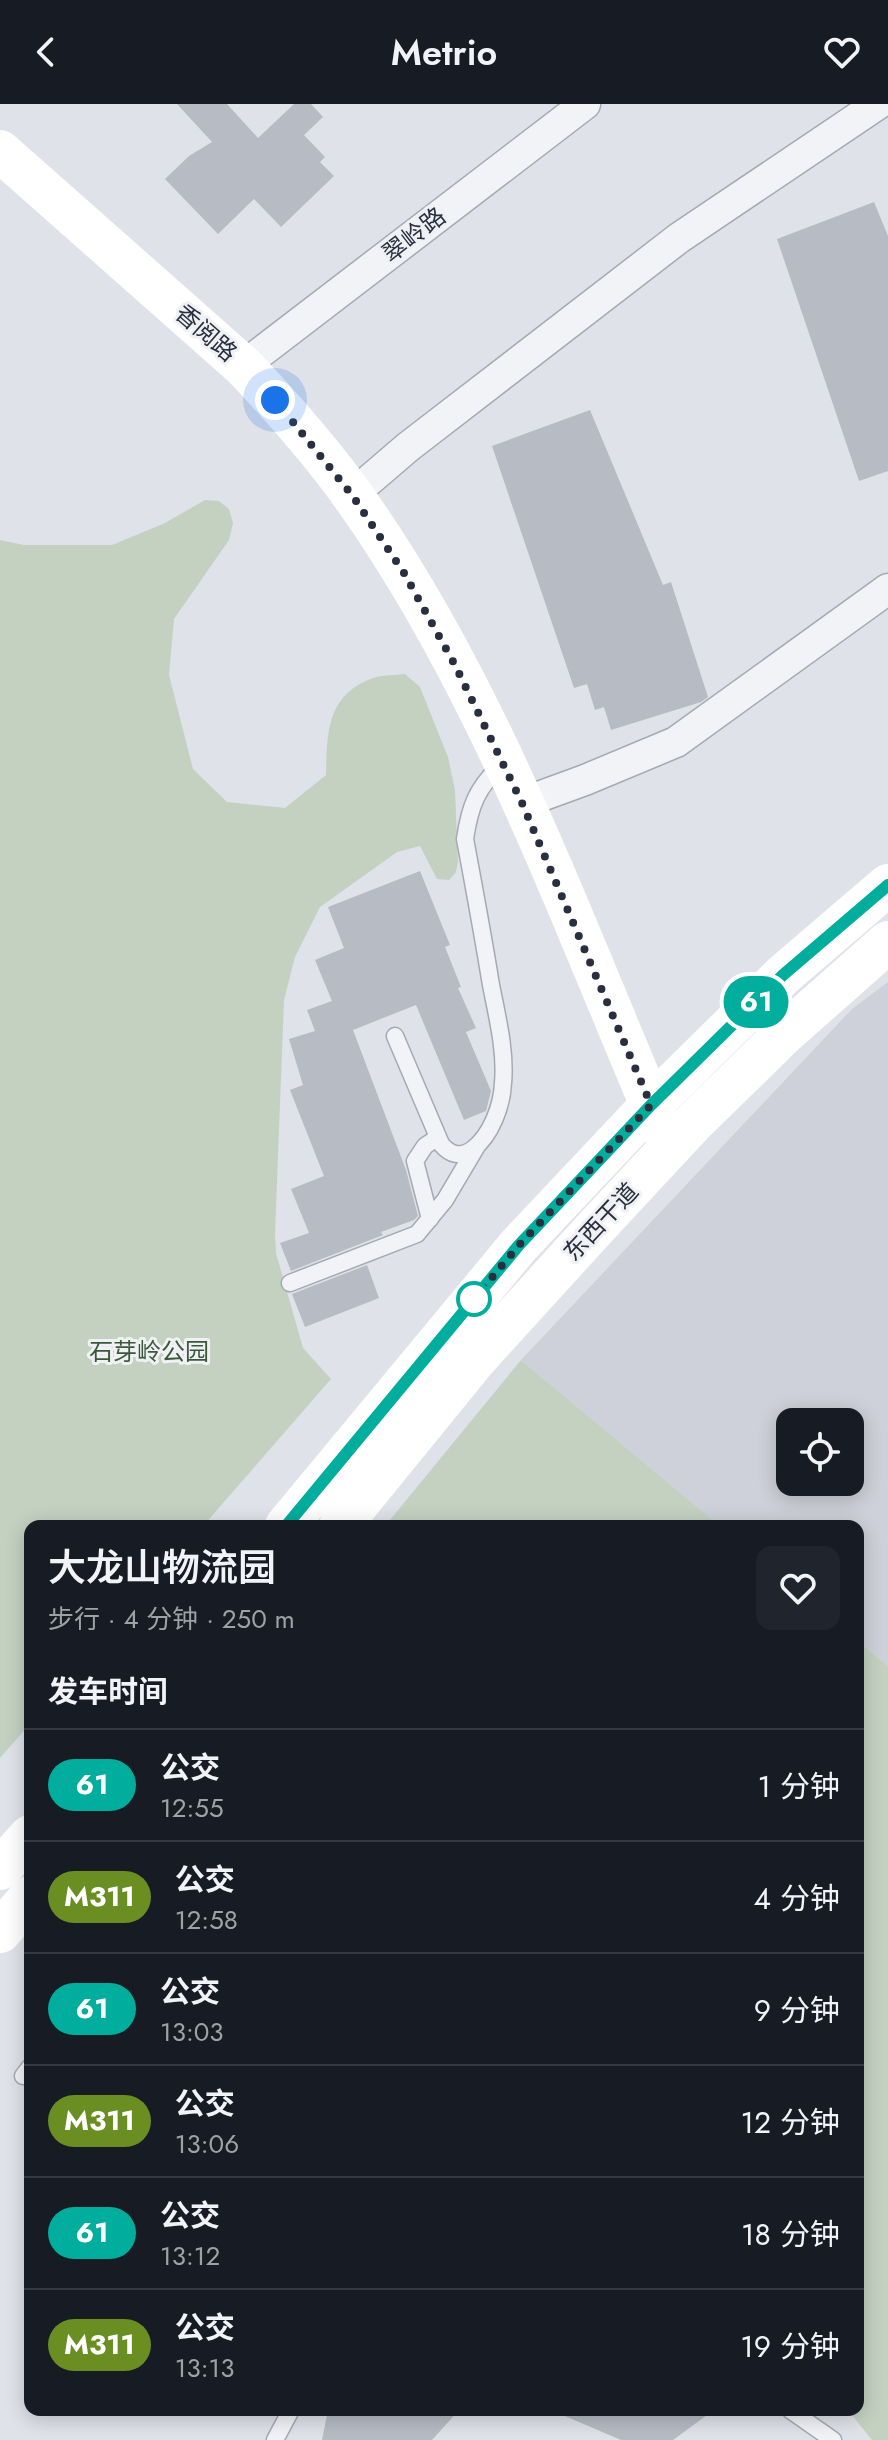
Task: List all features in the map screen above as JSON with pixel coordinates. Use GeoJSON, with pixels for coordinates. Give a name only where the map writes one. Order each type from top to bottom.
{"type":"FeatureCollection","features":[{"type":"Feature","properties":{"kind":"main road","name":"香阅路"},"geometry":{"type":"LineString","coordinates":[[0,151],[243,366],[275,400],[352,495],[404,573],[455,665],[503,763],[671,1147]]}},
{"type":"Feature","properties":{"kind":"main road","name":"东西干道"},"geometry":{"type":"LineString","coordinates":[[291,1520],[519,1245],[651,1105],[783,975],[888,885]]}},
{"type":"Feature","properties":{"kind":"main road","name":"东西干道"},"geometry":{"type":"LineString","coordinates":[[345,1520],[476,1359],[671,1147],[784,1034],[888,942]]}},
{"type":"Feature","properties":{"kind":"main road"},"geometry":{"type":"LineString","coordinates":[[0,1869],[24,1843]]}},
{"type":"Feature","properties":{"kind":"main road"},"geometry":{"type":"LineString","coordinates":[[0,1932],[24,1904]]}},
{"type":"Feature","properties":{"kind":"street","name":"翠岭路"},"geometry":{"type":"LineString","coordinates":[[243,366],[585,104]]}},
{"type":"Feature","properties":{"kind":"street"},"geometry":{"type":"LineString","coordinates":[[352,495],[408,447],[679,238],[878,104]]}},
{"type":"Feature","properties":{"kind":"street"},"geometry":{"type":"LineString","coordinates":[[522,803],[676,742],[888,589]]}},
{"type":"Feature","properties":{"kind":"lane"},"geometry":{"type":"LineString","coordinates":[[290,1283],[417,1234],[458,1179],[495,1117],[503,1083],[499,1030],[465,839],[477,792],[503,763]]}},
{"type":"Feature","properties":{"kind":"lane"},"geometry":{"type":"LineString","coordinates":[[395,1036],[438,1137],[447,1151],[457,1155],[469,1153],[478,1145]]}},
{"type":"Feature","properties":{"kind":"lane"},"geometry":{"type":"LineString","coordinates":[[430,1219],[415,1161],[425,1146],[438,1137]]}},
{"type":"Feature","properties":{"kind":"lane"},"geometry":{"type":"LineString","coordinates":[[275,2440],[288,2416]]}},
{"type":"Feature","properties":{"kind":"lane"},"geometry":{"type":"LineString","coordinates":[[799,2416],[833,2440]]}},
{"type":"Feature","properties":{"kind":"shaded area"},"geometry":{"type":"Polygon","coordinates":[[[888,982],[888,1666],[864,1646],[864,1520],[713,1520],[521,1360],[852,1009],[888,982]]]}},
{"type":"Feature","properties":{"kind":"green space","name":"石芽岭公园"},"geometry":{"type":"Polygon","coordinates":[[[205,500],[219,501],[229,509],[233,523],[229,540],[174,619],[169,675],[193,769],[227,802],[285,808],[326,775],[332,717],[346,694],[373,678],[405,674],[420,687],[448,757],[455,790],[458,862],[456,872],[449,880],[437,879],[420,846],[397,852],[320,907],[295,957],[284,1000],[276,1253],[303,1348],[331,1379],[208,1520],[24,1520],[24,1731],[0,1758],[0,540],[24,545],[112,545],[165,523],[205,500]]]}},
{"type":"Feature","properties":{"kind":"green space"},"geometry":{"type":"Polygon","coordinates":[[[521,1360],[713,1520],[390,1520],[521,1360]]]}},
{"type":"Feature","properties":{"kind":"green space"},"geometry":{"type":"Polygon","coordinates":[[[864,1646],[888,1666],[888,2440],[872,2440],[853,2416],[864,2416],[864,1646]]]}},
{"type":"Feature","properties":{"kind":"building"},"geometry":{"type":"Polygon","coordinates":[[[177,104],[227,104],[258,138],[294,104],[311,104],[323,117],[304,135],[325,157],[320,162],[334,176],[281,227],[254,199],[218,234],[165,179],[189,156],[212,142],[177,104]]]}},
{"type":"Feature","properties":{"kind":"building"},"geometry":{"type":"Polygon","coordinates":[[[874,202],[888,236],[888,471],[859,481],[777,239],[874,202]]]}},
{"type":"Feature","properties":{"kind":"building"},"geometry":{"type":"Polygon","coordinates":[[[590,410],[663,585],[671,582],[708,697],[701,702],[611,730],[604,707],[595,710],[587,684],[574,688],[492,446],[590,410]]]}},
{"type":"Feature","properties":{"kind":"building"},"geometry":{"type":"Polygon","coordinates":[[[420,871],[450,945],[445,947],[461,987],[458,988],[476,1028],[466,1032],[491,1091],[486,1111],[464,1120],[416,1005],[353,1030],[406,1170],[418,1216],[381,1232],[383,1235],[291,1271],[280,1243],[309,1233],[291,1189],[324,1176],[290,1090],[303,1085],[289,1039],[315,1031],[307,1010],[332,1001],[315,960],[344,948],[328,907],[420,871]]]}},
{"type":"Feature","properties":{"kind":"building"},"geometry":{"type":"Polygon","coordinates":[[[367,1265],[379,1298],[305,1327],[292,1294],[367,1265]]]}},
{"type":"Feature","properties":{"kind":"building"},"geometry":{"type":"Polygon","coordinates":[[[327,2416],[454,2416],[432,2440],[322,2440],[327,2416]]]}},
{"type":"Feature","properties":{"kind":"building"},"geometry":{"type":"Polygon","coordinates":[[[565,2416],[706,2416],[673,2440],[621,2440],[565,2416]]]}},
{"type":"Feature","properties":{"kind":"bus line","name":"61"},"geometry":{"type":"LineString","coordinates":[[291,1520],[519,1245],[651,1105],[783,975],[888,885]]}},
{"type":"Feature","properties":{"kind":"route"},"geometry":{"type":"LineString","coordinates":[[275,400],[352,495],[404,573],[455,665],[522,803],[651,1105],[519,1245],[474,1299]]}}]}
